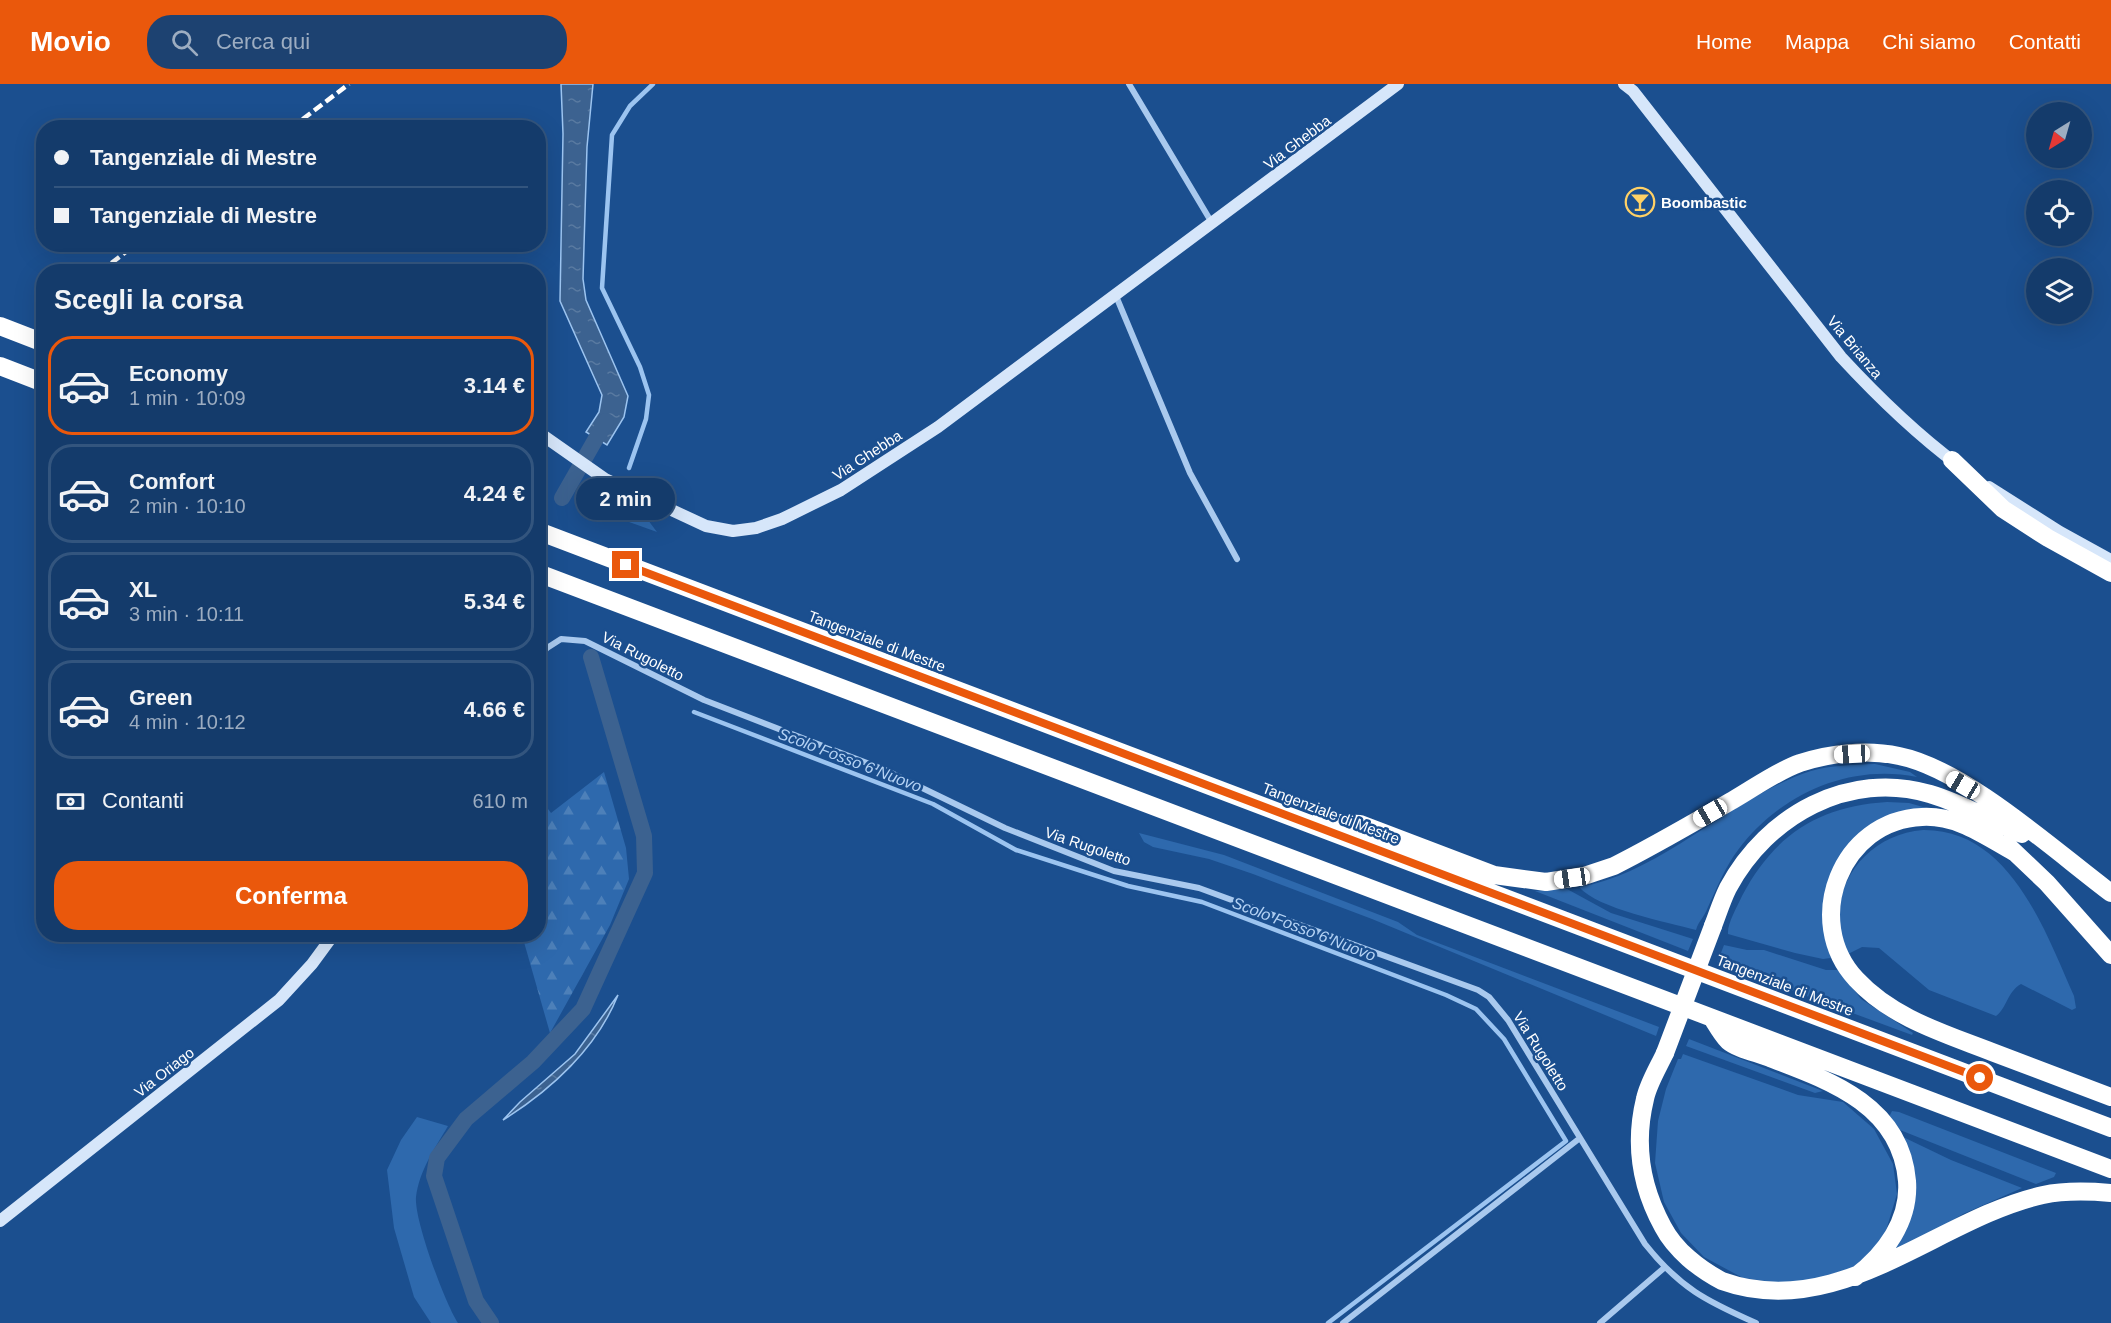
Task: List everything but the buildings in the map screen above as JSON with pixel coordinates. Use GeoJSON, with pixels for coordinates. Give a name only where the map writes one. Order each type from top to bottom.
{"type":"FeatureCollection","features":[{"type":"Feature","properties":{"kind":"highway"},"geometry":{"type":"LineString","coordinates":[[0,326],[36,340]]}},
{"type":"Feature","properties":{"kind":"highway"},"geometry":{"type":"LineString","coordinates":[[0,366],[36,380]]}},
{"type":"Feature","properties":{"kind":"highway"},"geometry":{"type":"LineString","coordinates":[[1952,460],[2002,509],[2111,573]]}},
{"type":"Feature","properties":{"kind":"highway","name":"Tangenziale di Mestre"},"geometry":{"type":"LineString","coordinates":[[546,534],[2111,1128]]}},
{"type":"Feature","properties":{"kind":"highway"},"geometry":{"type":"LineString","coordinates":[[546,576],[2111,1169]]}},
{"type":"Feature","properties":{"kind":"highway"},"geometry":{"type":"LineString","coordinates":[[1302,821],[1360,824],[1494,874],[1546,882],[1584,876],[1614,866],[1654,846],[1798,764],[1833,754],[1871,753],[1900,756],[1931,767],[1995,805],[2111,893]]}},
{"type":"Feature","properties":{"kind":"highway"},"geometry":{"type":"LineString","coordinates":[[2048,846],[1932,794],[1906,788],[1878,787],[1845,791],[1814,803],[1781,823],[1762,842],[1729,887],[1665,1053],[1645,1098],[1640,1157],[1644,1184],[1667,1234],[1686,1256],[1709,1275],[1738,1290],[1774,1298],[1812,1295],[1885,1273],[1965,1229],[2042,1195],[2078,1191],[2111,1193]]}},
{"type":"Feature","properties":{"kind":"highway"},"geometry":{"type":"LineString","coordinates":[[1949,802],[1980,821],[2047,883],[2111,955]]}},
{"type":"Feature","properties":{"kind":"highway"},"geometry":{"type":"LineString","coordinates":[[2014,852],[1954,820],[1921,817],[1884,826],[1871,834],[1850,854],[1836,881],[1832,895],[1831,924],[1842,960],[1871,994],[1912,1020],[2111,1097]]}},
{"type":"Feature","properties":{"kind":"highway"},"geometry":{"type":"LineString","coordinates":[[1712,1018],[1729,1042],[1829,1080],[1849,1091],[1881,1118],[1899,1144],[1906,1165],[1908,1192],[1902,1218],[1891,1241],[1873,1263],[1841,1287]]}},
{"type":"Feature","properties":{"kind":"street"},"geometry":{"type":"LineString","coordinates":[[1129,84],[1213,224]]}},
{"type":"Feature","properties":{"kind":"street","name":"Via Ghebba"},"geometry":{"type":"LineString","coordinates":[[546,438],[605,479],[706,526],[733,531],[756,528],[782,519],[841,490],[928,433],[1213,224],[1398,84]]}},
{"type":"Feature","properties":{"kind":"street","name":"Via Brianza"},"geometry":{"type":"LineString","coordinates":[[1629,86],[1841,357],[1877,396],[1923,439],[1952,460],[2032,515],[2111,560]]}},
{"type":"Feature","properties":{"kind":"street"},"geometry":{"type":"LineString","coordinates":[[1116,296],[1190,473],[1238,559]]}},
{"type":"Feature","properties":{"kind":"street","name":"Via Rugoletto"},"geometry":{"type":"LineString","coordinates":[[546,649],[561,639],[585,641],[704,700],[885,770],[1005,828],[1114,871],[1199,888],[1464,983],[1489,997],[1499,1008],[1645,1244],[1664,1268],[1697,1296],[1756,1323]]}},
{"type":"Feature","properties":{"kind":"street","name":"Via Oriago"},"geometry":{"type":"LineString","coordinates":[[0,1221],[279,1000],[312,964],[328,942]]}},
{"type":"Feature","properties":{"kind":"street"},"geometry":{"type":"LineString","coordinates":[[1343,1323],[1580,1138]]}},
{"type":"Feature","properties":{"kind":"street"},"geometry":{"type":"LineString","coordinates":[[1600,1323],[1664,1268]]}},
{"type":"Feature","properties":{"kind":"green space"},"geometry":{"type":"Polygon","coordinates":[[[589,481],[648,520],[657,532],[576,503],[589,481]]]}},
{"type":"Feature","properties":{"kind":"green space"},"geometry":{"type":"Polygon","coordinates":[[[1875,764],[1910,772],[1917,777],[1891,774],[1841,779],[1794,799],[1755,830],[1738,850],[1725,870],[1696,930],[1617,908],[1588,895],[1579,887],[1609,880],[1638,867],[1782,783],[1819,769],[1875,764]]]}},
{"type":"Feature","properties":{"kind":"green space"},"geometry":{"type":"Polygon","coordinates":[[[604,772],[626,848],[629,879],[610,925],[550,1033],[524,942],[546,942],[546,806],[551,813],[604,772]]]}},
{"type":"Feature","properties":{"kind":"green space"},"geometry":{"type":"Polygon","coordinates":[[[1887,802],[1909,803],[1930,809],[1897,817],[1824,898],[1823,927],[1831,958],[1823,959],[1795,953],[1728,934],[1729,925],[1742,896],[1769,856],[1784,841],[1820,817],[1840,810],[1887,802]]]}},
{"type":"Feature","properties":{"kind":"green space"},"geometry":{"type":"Polygon","coordinates":[[[1923,830],[1953,834],[1979,846],[2001,865],[2020,888],[2036,915],[2074,996],[2076,1008],[2072,1010],[2021,984],[2016,987],[1996,1016],[1929,990],[1879,948],[1862,947],[1844,956],[1838,914],[1841,897],[1855,868],[1877,846],[1891,838],[1923,830]]]}},
{"type":"Feature","properties":{"kind":"green space"},"geometry":{"type":"Polygon","coordinates":[[[1139,833],[1224,855],[1398,922],[1417,935],[1659,1027],[1656,1036],[1372,919],[1253,874],[1209,859],[1153,847],[1144,842],[1139,833]]]}},
{"type":"Feature","properties":{"kind":"green space"},"geometry":{"type":"Polygon","coordinates":[[[1567,889],[1611,913],[1693,939],[1688,951],[1535,891],[1567,889]]]}},
{"type":"Feature","properties":{"kind":"green space"},"geometry":{"type":"Polygon","coordinates":[[[1724,945],[1747,950],[1764,950],[1826,970],[1839,970],[1861,999],[1913,1033],[1912,1035],[1717,963],[1724,945]]]}},
{"type":"Feature","properties":{"kind":"green space"},"geometry":{"type":"Polygon","coordinates":[[[1689,1039],[1823,1091],[1815,1093],[1686,1046],[1689,1039]]]}},
{"type":"Feature","properties":{"kind":"green space"},"geometry":{"type":"Polygon","coordinates":[[[1683,1054],[1798,1095],[1843,1102],[1874,1129],[1893,1164],[1897,1194],[1884,1237],[1863,1259],[1852,1268],[1795,1285],[1743,1278],[1704,1257],[1681,1233],[1664,1202],[1655,1163],[1658,1121],[1666,1089],[1678,1059],[1681,1059],[1683,1054]]]}},
{"type":"Feature","properties":{"kind":"green space"},"geometry":{"type":"Polygon","coordinates":[[[1892,1111],[2056,1173],[2054,1177],[2036,1184],[1900,1130],[1901,1136],[1951,1160],[2022,1188],[1963,1214],[1889,1258],[1906,1226],[1889,1117],[1892,1111]]]}},
{"type":"Feature","properties":{"kind":"green space"},"geometry":{"type":"Polygon","coordinates":[[[417,1117],[448,1126],[424,1169],[416,1197],[420,1224],[431,1261],[458,1323],[431,1323],[414,1297],[394,1228],[387,1170],[401,1140],[417,1117]]]}},
{"type":"Feature","properties":{"kind":"water"},"geometry":{"type":"Polygon","coordinates":[[[561,84],[593,84],[587,147],[583,279],[586,300],[628,396],[624,417],[607,445],[586,432],[599,412],[602,395],[560,301],[563,134],[561,84]]]}},
{"type":"Feature","properties":{"kind":"water"},"geometry":{"type":"Polygon","coordinates":[[[618,995],[598,1033],[571,1066],[538,1095],[503,1120],[575,1054],[618,995]]]}},
{"type":"Feature","properties":{"kind":"waterway","name":"Scolo Fosso 6 Nuovo"},"geometry":{"type":"LineString","coordinates":[[629,468],[646,419],[649,395],[640,367],[602,288],[612,135],[630,106],[653,84]]}},
{"type":"Feature","properties":{"kind":"waterway"},"geometry":{"type":"LineString","coordinates":[[562,498],[606,421]]}},
{"type":"Feature","properties":{"kind":"waterway"},"geometry":{"type":"LineString","coordinates":[[491,1323],[476,1301],[434,1176],[437,1158],[466,1119],[533,1062],[583,1009],[645,873],[644,836],[591,657]]}},
{"type":"Feature","properties":{"kind":"waterway","name":"Scolo Fosso 6 Nuovo"},"geometry":{"type":"LineString","coordinates":[[694,712],[933,804],[1016,850],[1128,886],[1202,902],[1446,995],[1476,1009],[1504,1039],[1566,1141],[1328,1323]]}},
{"type":"Feature","properties":{"kind":"railway"},"geometry":{"type":"LineString","coordinates":[[302,120],[349,84]]}},
{"type":"Feature","properties":{"kind":"railway"},"geometry":{"type":"LineString","coordinates":[[110,264],[126,252]]}},
{"type":"Feature","properties":{"kind":"place","name":"Boombastic"},"geometry":{"type":"Point","coordinates":[1640,202]}},
{"type":"Feature","properties":{"kind":"route"},"geometry":{"type":"LineString","coordinates":[[626,565],[1980,1078]]}}]}
